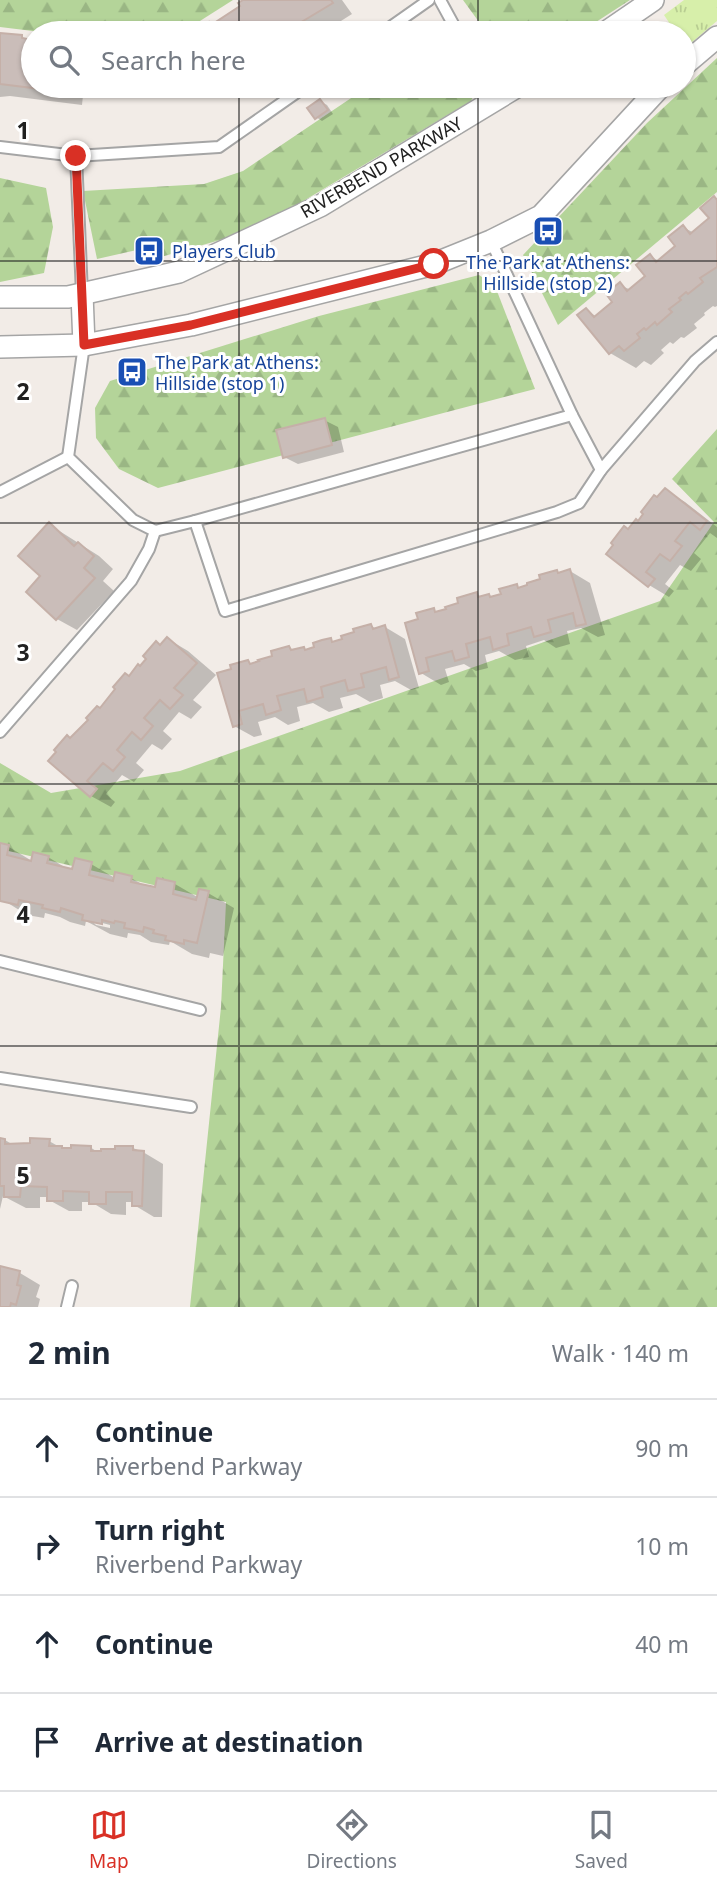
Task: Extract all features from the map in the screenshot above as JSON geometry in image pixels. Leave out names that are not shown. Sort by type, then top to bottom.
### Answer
[{"type":"street","points":[[622,21],[653,0]]},
{"type":"street","points":[[696,55],[717,37]]},
{"type":"street","name":"RIVERBEND PARKWAY","points":[[0,297],[68,297],[179,272],[320,206],[490,98]]},
{"type":"street","points":[[0,347],[84,345],[191,325],[434,264],[491,241],[541,216],[650,98]]},
{"type":"street","points":[[82,294],[84,345]]},
{"type":"lane","points":[[399,21],[429,0]]},
{"type":"lane","points":[[440,0],[451,21]]},
{"type":"lane","points":[[0,147],[76,156],[219,147],[289,98]]},
{"type":"lane","points":[[76,156],[82,294]]},
{"type":"lane","points":[[491,241],[600,470]]},
{"type":"lane","points":[[195,522],[225,611],[557,512],[579,503],[600,470],[695,361],[717,342]]},
{"type":"lane","points":[[68,457],[84,345]]},
{"type":"lane","points":[[68,457],[133,520],[155,531],[572,415]]},
{"type":"lane","points":[[0,492],[68,457]]},
{"type":"lane","points":[[0,732],[131,581],[149,549],[155,531]]},
{"type":"lane","points":[[0,961],[200,1010]]},
{"type":"lane","points":[[0,1078],[191,1107]]},
{"type":"lane","points":[[67,1307],[72,1286]]},
{"type":"green space","points":[[0,0],[233,0],[200,21],[21,21],[21,30],[0,27]]},
{"type":"green space","points":[[463,0],[630,0],[598,21],[478,21]]},
{"type":"green space","points":[[684,0],[717,0],[717,21],[696,39],[696,21],[668,21],[664,15]]},
{"type":"green space","points":[[717,58],[717,192],[558,325],[523,255],[674,98],[696,98],[696,78]]},
{"type":"green space","points":[[351,98],[472,98],[295,206],[227,238],[161,257],[150,247],[97,259],[83,191],[204,184],[243,171]]},
{"type":"green space","points":[[0,178],[46,188],[53,227],[44,273],[0,282]]},
{"type":"green space","points":[[479,275],[495,286],[535,389],[158,488],[119,469],[96,438],[95,408],[110,381],[319,316]]},
{"type":"green space","points":[[717,429],[717,1307],[190,1307],[221,1007],[226,902],[0,849],[0,763],[51,793],[180,771],[660,601],[714,522],[672,479]]},
{"type":"building","points":[[243,0],[331,0],[333,3],[303,21],[217,21],[240,6],[238,3]]},
{"type":"building","points":[[0,33],[21,35],[21,87],[0,84]]},
{"type":"building","points":[[320,99],[328,110],[315,119],[307,108]]},
{"type":"building","points":[[714,196],[717,200],[717,267],[700,278],[703,282],[679,298],[681,300],[669,309],[672,312],[657,325],[655,322],[646,330],[644,328],[637,334],[640,338],[624,351],[619,346],[609,354],[577,315],[586,308],[594,317],[612,302],[606,294],[620,282],[627,291],[645,276],[636,265],[650,254],[656,262],[675,246],[668,237],[683,225],[690,234],[709,218],[700,208]]},
{"type":"building","points":[[325,418],[332,445],[283,458],[276,430]]},
{"type":"building","points":[[665,488],[707,521],[700,530],[690,522],[675,541],[682,546],[670,561],[660,554],[646,572],[655,579],[648,587],[606,554],[624,526],[628,529],[636,519],[638,521],[643,514],[641,512],[654,495],[657,497]]},
{"type":"building","points":[[49,522],[74,546],[78,542],[94,556],[84,568],[95,578],[56,620],[26,592],[40,576],[18,556]]},
{"type":"building","points":[[570,569],[586,624],[576,626],[573,613],[548,620],[551,632],[534,637],[531,627],[507,634],[509,645],[493,650],[490,637],[466,644],[469,657],[455,661],[452,651],[426,658],[429,671],[419,674],[405,623],[418,619],[416,613],[434,608],[435,612],[446,609],[445,607],[458,603],[457,598],[477,592],[478,597],[501,594],[499,589],[517,584],[518,588],[540,579],[539,575]]},
{"type":"building","points":[[371,624],[373,629],[385,625],[399,677],[389,680],[386,667],[361,674],[364,687],[348,691],[345,680],[321,687],[323,697],[307,702],[304,689],[277,696],[281,710],[266,715],[263,704],[239,711],[242,724],[233,727],[217,673],[231,669],[230,665],[248,660],[250,664],[259,661],[272,656],[271,651],[289,646],[291,650],[304,647],[305,650],[322,640],[331,638],[332,642],[342,639],[341,636],[354,632],[353,629]]},
{"type":"building","points":[[167,637],[197,663],[174,688],[183,695],[170,709],[160,700],[144,718],[153,726],[141,740],[132,732],[117,750],[125,757],[113,771],[103,763],[87,781],[97,789],[90,797],[48,761],[67,735],[70,738],[88,720],[86,718],[97,706],[100,708],[125,673],[129,676],[138,664],[140,666],[146,659],[143,656],[156,641],[160,645]]},
{"type":"building","points":[[0,843],[9,845],[7,855],[31,861],[33,852],[49,856],[47,863],[72,869],[75,858],[92,862],[89,875],[113,881],[115,872],[132,876],[131,882],[155,887],[157,878],[175,882],[173,894],[196,900],[199,889],[209,891],[197,943],[184,940],[184,944],[165,940],[166,936],[153,933],[154,930],[144,927],[143,932],[124,928],[125,923],[115,921],[102,920],[102,924],[82,920],[83,915],[61,908],[60,912],[19,900],[18,905],[0,901]]},
{"type":"building","points":[[0,1138],[5,1139],[5,1144],[30,1143],[30,1138],[50,1139],[49,1146],[62,1148],[71,1148],[71,1145],[91,1146],[91,1151],[101,1151],[115,1149],[115,1146],[133,1146],[133,1150],[144,1151],[142,1206],[132,1206],[132,1192],[106,1192],[106,1204],[89,1204],[89,1192],[63,1191],[63,1201],[47,1201],[47,1187],[21,1186],[20,1197],[4,1197],[4,1186],[0,1186]]},
{"type":"building","points":[[0,1266],[20,1271],[17,1285],[21,1286],[16,1305],[11,1303],[10,1307],[0,1307]]},
{"type":"place","name":"The Park at Athens: Hillside (stop 2)","points":[[548,231]]},
{"type":"place","name":"Players Club","points":[[149,251]]},
{"type":"place","name":"The Park at Athens: Hillside (stop 1)","points":[[132,372]]},
{"type":"route","points":[[76,156],[84,345],[191,325],[434,264]]}]
